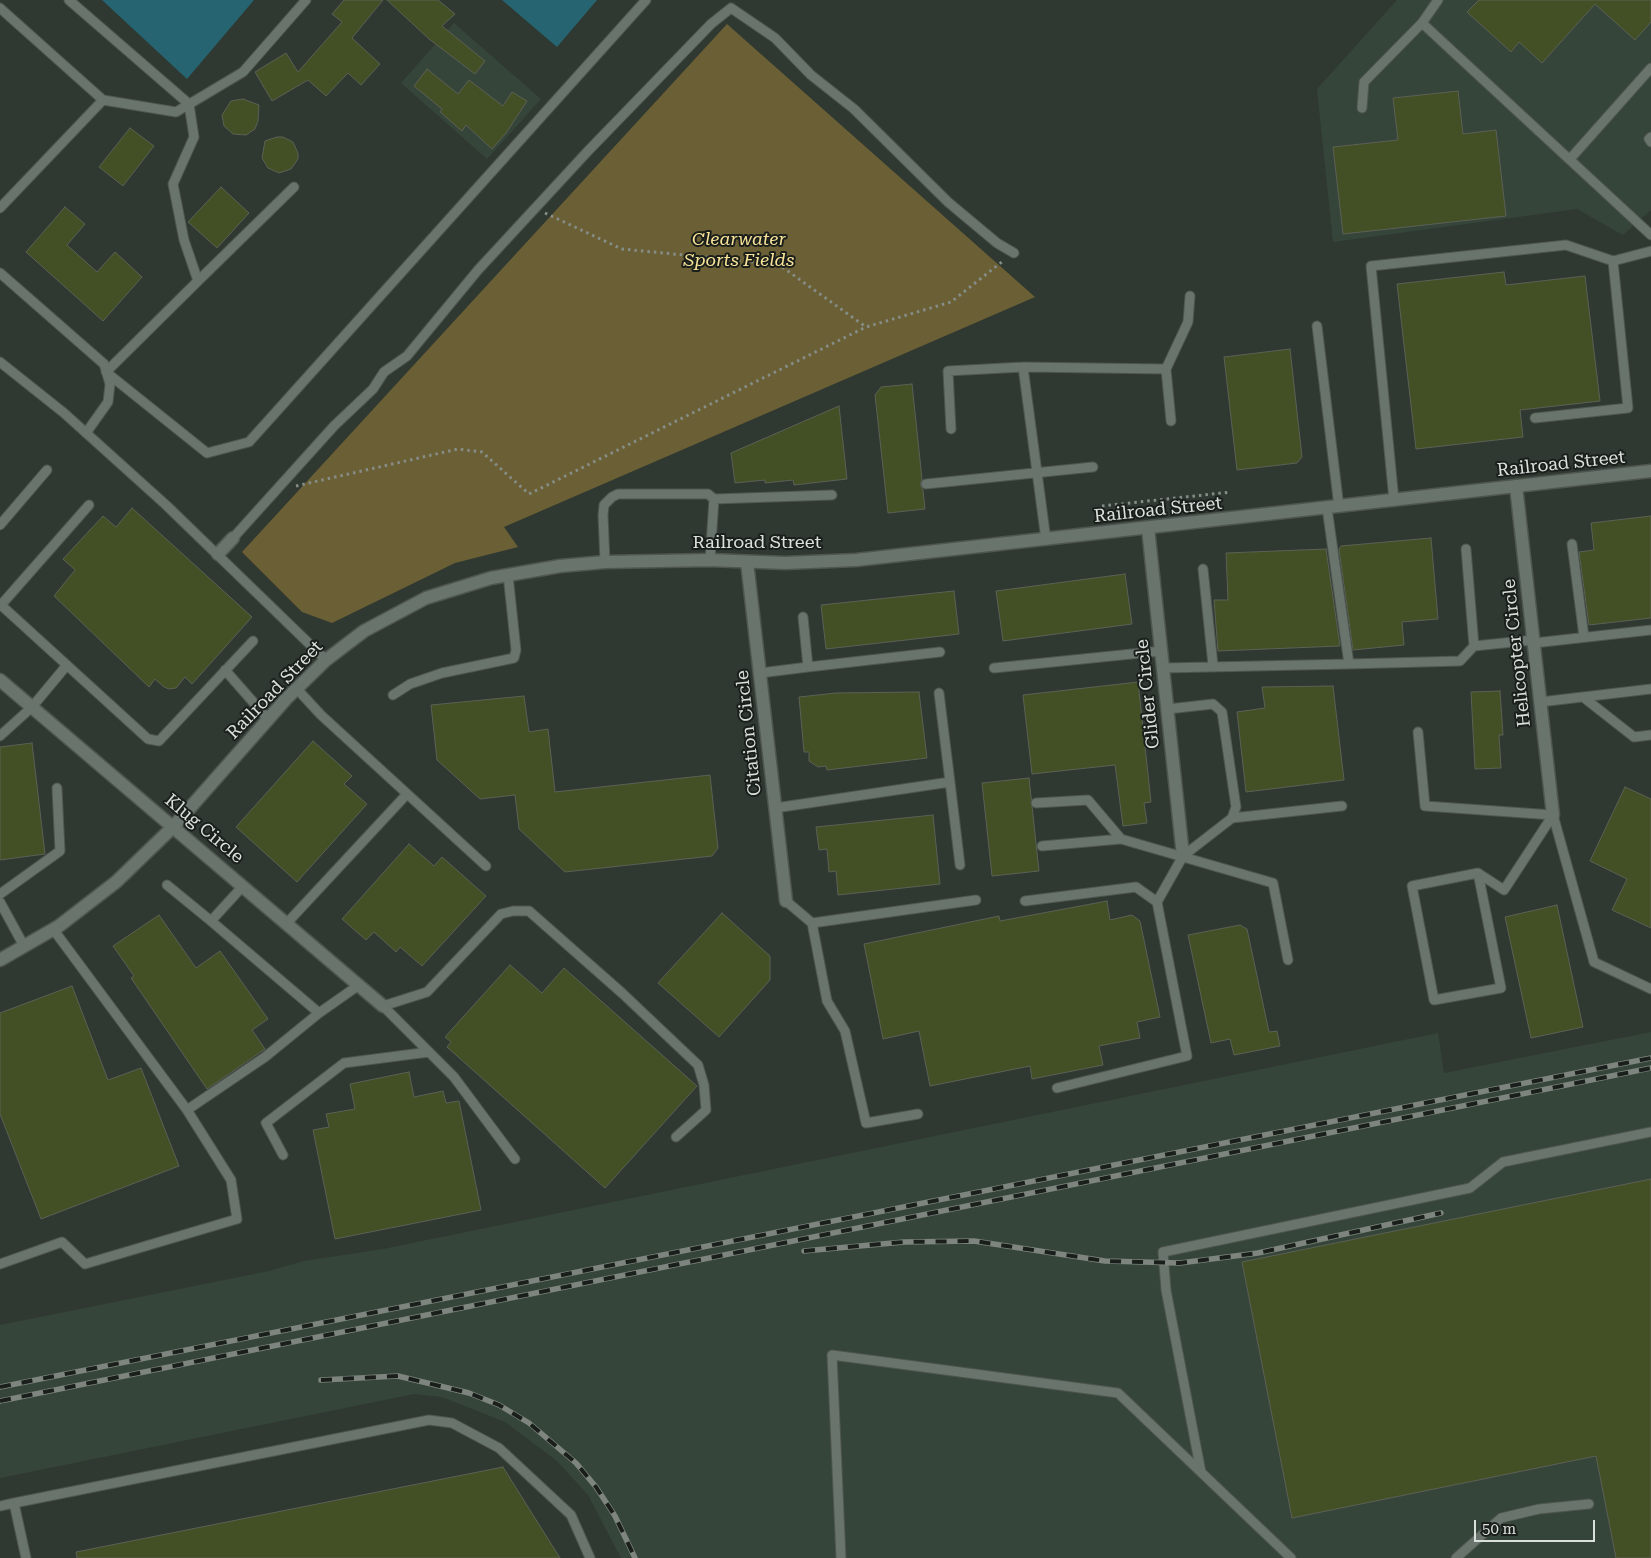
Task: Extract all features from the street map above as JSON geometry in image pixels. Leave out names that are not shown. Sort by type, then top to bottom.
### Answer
[{"type":"main road","name":"Railroad Street","points":[[0,960],[53,929],[116,882],[174,826],[268,720],[326,660],[364,631],[426,598],[508,576],[560,566],[605,562],[856,560],[1651,471]]},
{"type":"main road","name":"Helicopter Circle","points":[[1516,486],[1553,815]]},
{"type":"main road","name":"Glider Circle","points":[[1148,528],[1183,856]]},
{"type":"main road","points":[[218,554],[233,538]]},
{"type":"main road","name":"Citation Circle","points":[[747,562],[786,901]]},
{"type":"main road","name":"Klug Circle","points":[[0,680],[174,826],[383,1006]]},
{"type":"lane","points":[[69,0],[189,104],[194,138],[173,184],[184,240],[198,281]]},
{"type":"lane","points":[[0,8],[103,100],[176,112],[243,72],[306,0]]},
{"type":"lane","points":[[106,372],[207,452],[249,442],[646,0]]},
{"type":"lane","points":[[1362,108],[1364,82],[1422,23],[1438,0]]},
{"type":"lane","points":[[233,538],[334,426],[373,389],[384,372],[406,356],[478,270],[588,151],[711,24],[731,8],[775,38],[810,75],[854,109],[948,202],[997,243],[1014,253]]},
{"type":"lane","points":[[1422,23],[1651,235]]},
{"type":"lane","points":[[1570,159],[1651,68]]},
{"type":"lane","points":[[0,208],[103,100]]},
{"type":"lane","points":[[1651,137],[1648,139],[1651,142]]},
{"type":"lane","points":[[106,372],[294,187]]},
{"type":"lane","points":[[1394,500],[1371,266],[1566,245],[1613,261],[1651,251]]},
{"type":"lane","points":[[1535,418],[1628,408],[1613,261]]},
{"type":"lane","points":[[0,274],[104,364],[110,384],[108,402],[86,433]]},
{"type":"lane","points":[[1171,421],[1166,369],[1188,322],[1190,296]]},
{"type":"lane","points":[[1317,326],[1349,664]]},
{"type":"lane","points":[[0,362],[86,433],[218,554],[326,660]]},
{"type":"lane","points":[[951,429],[948,371],[1023,367],[1166,369]]},
{"type":"lane","points":[[1023,367],[1046,540]]},
{"type":"lane","points":[[926,484],[1093,467]]},
{"type":"lane","points":[[0,524],[47,470]]},
{"type":"lane","points":[[605,562],[603,515],[606,500],[618,494],[708,494],[714,499],[832,495]]},
{"type":"lane","points":[[710,560],[714,499]]},
{"type":"lane","points":[[89,505],[1,605],[148,739],[159,741],[253,641]]},
{"type":"lane","points":[[1572,544],[1584,637]]},
{"type":"lane","points":[[1466,549],[1474,646]]},
{"type":"lane","points":[[1203,569],[1213,665]]},
{"type":"lane","points":[[394,695],[410,684],[442,673],[514,658],[516,650],[508,576]]},
{"type":"lane","points":[[803,617],[808,667]]},
{"type":"lane","points":[[1163,668],[1213,665],[1460,661],[1474,646],[1651,630]]},
{"type":"lane","points":[[994,668],[1161,651]]},
{"type":"lane","points":[[760,673],[940,652]]},
{"type":"lane","points":[[0,736],[32,707],[67,665]]},
{"type":"lane","points":[[225,670],[268,720]]},
{"type":"lane","points":[[297,689],[321,715],[486,866]]},
{"type":"lane","points":[[1540,702],[1651,689]]},
{"type":"lane","points":[[940,693],[960,865]]},
{"type":"lane","points":[[1583,697],[1634,737],[1651,735]]},
{"type":"lane","points":[[1168,709],[1212,704],[1222,712],[1236,807],[1232,818]]},
{"type":"lane","points":[[1418,732],[1426,806],[1553,815]]},
{"type":"lane","points":[[775,808],[950,782]]},
{"type":"lane","points":[[0,894],[60,851],[57,788]]},
{"type":"lane","points":[[287,923],[407,794]]},
{"type":"lane","points":[[1036,803],[1088,800],[1121,839]]},
{"type":"lane","points":[[1057,1088],[1187,1056],[1157,902],[1183,856],[1232,818],[1342,806]]},
{"type":"lane","points":[[1478,873],[1500,988],[1434,1000],[1412,886],[1478,873],[1504,890],[1553,815]]},
{"type":"lane","points":[[1553,815],[1594,962],[1651,989]]},
{"type":"lane","points":[[1042,846],[1121,839],[1273,884],[1288,960]]},
{"type":"lane","points":[[167,885],[319,1013]]},
{"type":"lane","points":[[211,921],[243,886]]},
{"type":"lane","points":[[1025,900],[1136,887],[1157,902]]},
{"type":"lane","points":[[812,923],[976,900]]},
{"type":"lane","points":[[786,901],[812,923],[828,1001],[845,1031],[866,1123],[918,1114]]},
{"type":"lane","points":[[0,902],[24,946]]},
{"type":"lane","points":[[515,1159],[454,1077],[383,1006],[428,992],[501,914],[529,910],[622,993],[698,1065],[704,1085],[706,1110],[676,1138]]},
{"type":"lane","points":[[0,1264],[62,1242],[85,1264],[237,1218],[232,1180],[187,1110],[53,929]]},
{"type":"lane","points":[[187,1110],[265,1058],[319,1013],[359,985]]},
{"type":"lane","points":[[283,1155],[266,1123],[344,1063],[429,1052]]},
{"type":"lane","points":[[1201,1472],[1166,1290],[1163,1252],[1470,1188],[1502,1162],[1651,1132]]},
{"type":"lane","points":[[841,1558],[832,1355],[1118,1393],[1291,1558]]},
{"type":"lane","points":[[0,1506],[429,1420],[452,1423],[499,1448],[571,1515],[590,1558]]},
{"type":"lane","points":[[14,1503],[26,1558]]},
{"type":"lane","points":[[1456,1558],[1501,1518],[1539,1509],[1589,1504]]},
{"type":"path","points":[[536,209],[622,249],[778,264],[866,328]]},
{"type":"path","points":[[276,491],[458,449],[482,452],[529,494],[866,328],[951,302],[1014,253]]},
{"type":"path","points":[[1102,506],[1231,492]]},
{"type":"shaded area","points":[[1397,0],[1651,0],[1651,210],[1623,235],[1577,209],[1333,242],[1317,89]]},
{"type":"shaded area","points":[[454,23],[541,99],[487,159],[401,83]]},
{"type":"shaded area","points":[[1651,1032],[1651,1558],[621,1558],[588,1495],[557,1461],[505,1422],[442,1397],[414,1394],[0,1478],[0,1325],[269,1271],[304,1261],[383,1249],[1438,1033],[1444,1073]]},
{"type":"green space","name":"Clearwater Sports Fields","points":[[727,24],[1035,297],[504,527],[518,547],[455,563],[332,623],[302,612],[242,552]]},
{"type":"water","points":[[102,0],[254,0],[187,79]]},
{"type":"water","points":[[502,0],[597,0],[557,47]]},
{"type":"building","points":[[344,0],[383,0],[352,38],[380,64],[361,85],[348,73],[326,96],[308,80],[272,101],[255,72],[286,53],[298,72],[342,22],[332,14]]},
{"type":"building","points":[[387,0],[438,0],[455,14],[442,26],[485,61],[475,74],[429,39]]},
{"type":"building","points":[[1479,0],[1651,0],[1651,22],[1635,40],[1595,4],[1542,63],[1519,42],[1511,52],[1467,12]]},
{"type":"building","points":[[427,69],[458,94],[469,80],[503,106],[512,92],[527,101],[506,133],[492,149],[466,125],[462,131],[440,112],[442,109],[414,86]]},
{"type":"building","points":[[1458,91],[1463,134],[1496,130],[1506,216],[1343,234],[1333,147],[1398,140],[1393,98]]},
{"type":"building","points":[[243,99],[259,105],[258,121],[255,129],[246,135],[233,134],[224,126],[222,115],[231,101]]},
{"type":"building","points":[[130,128],[154,146],[123,186],[99,167]]},
{"type":"building","points":[[283,137],[293,142],[298,153],[298,159],[291,169],[279,173],[268,168],[262,158],[265,141]]},
{"type":"building","points":[[221,187],[249,213],[217,248],[188,222]]},
{"type":"building","points":[[65,207],[85,224],[67,245],[97,272],[115,252],[142,277],[103,321],[26,252]]},
{"type":"building","points":[[1504,272],[1506,285],[1585,276],[1600,401],[1520,410],[1523,437],[1416,449],[1397,284]]},
{"type":"building","points":[[1290,349],[1302,457],[1297,463],[1237,470],[1224,357]]},
{"type":"building","points":[[912,384],[922,479],[920,485],[923,490],[925,509],[888,513],[875,395],[881,387]]},
{"type":"building","points":[[839,406],[847,479],[794,485],[793,480],[765,483],[765,480],[735,483],[731,453]]},
{"type":"building","points":[[132,508],[252,617],[192,684],[185,677],[176,688],[169,689],[155,679],[149,687],[54,596],[75,570],[63,559],[103,516],[116,527]]},
{"type":"building","points":[[1651,516],[1651,618],[1589,625],[1579,552],[1594,550],[1591,523]]},
{"type":"building","points":[[1431,538],[1438,619],[1402,622],[1404,645],[1353,650],[1339,549],[1341,546]]},
{"type":"building","points":[[1326,549],[1340,646],[1218,651],[1214,600],[1228,600],[1226,553]]},
{"type":"building","points":[[1125,574],[1132,624],[1003,641],[996,591]]},
{"type":"building","points":[[954,591],[959,634],[826,649],[821,605]]},
{"type":"building","points":[[1138,682],[1151,802],[1144,803],[1147,823],[1123,826],[1115,765],[1032,774],[1023,695]]},
{"type":"building","points":[[1333,686],[1344,780],[1246,792],[1237,712],[1265,708],[1262,687]]},
{"type":"building","points":[[1500,691],[1503,735],[1499,735],[1501,768],[1475,769],[1471,692]]},
{"type":"building","points":[[919,692],[927,758],[827,770],[826,766],[818,767],[809,761],[809,752],[804,752],[799,697],[836,693]]},
{"type":"building","points":[[524,696],[529,732],[548,729],[555,792],[710,775],[718,848],[712,856],[565,872],[519,829],[515,795],[480,799],[437,760],[431,705]]},
{"type":"building","points":[[313,741],[352,776],[344,784],[367,804],[297,882],[236,827]]},
{"type":"building","points":[[32,743],[45,854],[0,860],[0,747]]},
{"type":"building","points":[[1029,778],[1039,871],[992,876],[982,783]]},
{"type":"building","points":[[1625,787],[1651,799],[1651,928],[1612,910],[1627,879],[1590,861]]},
{"type":"building","points":[[933,815],[940,884],[838,895],[836,871],[829,872],[827,849],[819,850],[816,827]]},
{"type":"building","points":[[409,844],[434,866],[442,857],[486,896],[422,966],[400,947],[396,952],[374,932],[366,940],[342,919]]},
{"type":"building","points":[[1107,901],[1110,920],[1132,915],[1140,921],[1160,1017],[1137,1022],[1140,1038],[1099,1046],[1103,1065],[1032,1079],[1030,1066],[930,1086],[919,1031],[883,1039],[864,944],[999,916],[1000,921]]},
{"type":"building","points":[[1557,905],[1583,1027],[1531,1038],[1505,917]]},
{"type":"building","points":[[722,913],[770,956],[770,980],[719,1037],[658,983]]},
{"type":"building","points":[[159,915],[196,968],[220,951],[268,1019],[252,1030],[265,1049],[207,1089],[131,978],[134,976],[113,946]]},
{"type":"building","points":[[1240,925],[1247,929],[1269,1032],[1277,1031],[1280,1046],[1234,1055],[1230,1039],[1211,1043],[1188,935]]},
{"type":"building","points":[[510,965],[542,993],[564,968],[697,1086],[605,1188],[447,1047],[451,1042],[445,1037]]},
{"type":"building","points":[[72,986],[108,1080],[141,1068],[179,1166],[41,1219],[0,1114],[0,1013]]},
{"type":"building","points":[[409,1072],[414,1097],[443,1091],[446,1103],[459,1101],[481,1210],[335,1239],[313,1130],[329,1127],[326,1114],[355,1109],[350,1084]]},
{"type":"building","points":[[1651,1179],[1651,1558],[1616,1558],[1596,1456],[1292,1518],[1242,1262]]},
{"type":"building","points":[[503,1467],[560,1558],[77,1558],[76,1552]]},
{"type":"railway","points":[[0,1387],[1651,1058]]},
{"type":"railway","points":[[0,1401],[1651,1068]]},
{"type":"railway","points":[[804,1251],[904,1242],[974,1241],[1105,1261],[1180,1263],[1258,1253],[1441,1213]]},
{"type":"railway","points":[[321,1380],[398,1376],[469,1393],[499,1405],[529,1423],[576,1463],[596,1487],[615,1516],[635,1558]]}]
